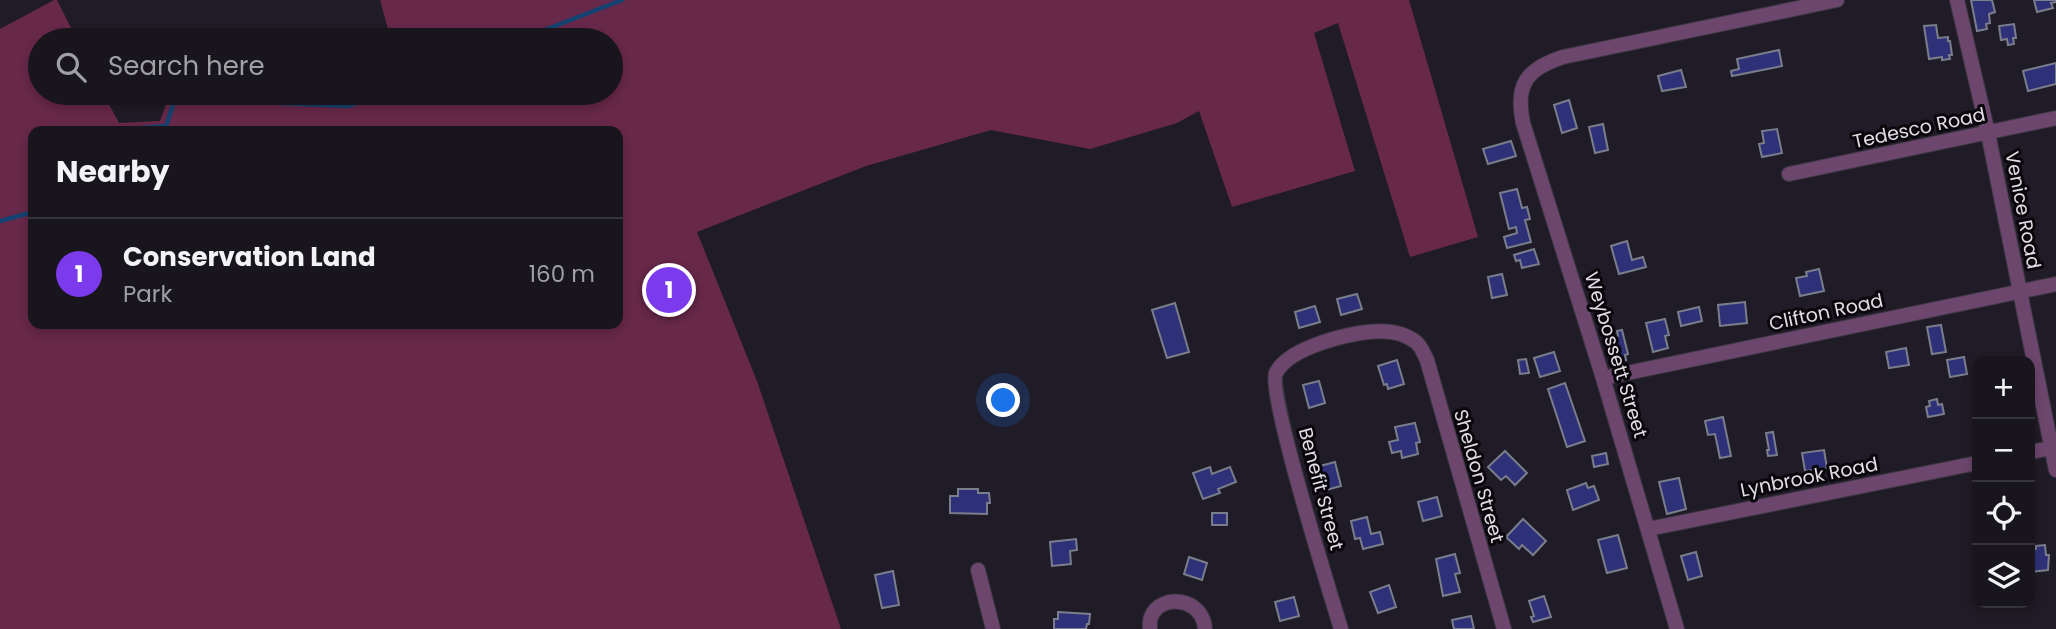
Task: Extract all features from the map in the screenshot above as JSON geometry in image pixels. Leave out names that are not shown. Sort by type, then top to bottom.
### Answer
[{"type":"street","name":"Weybossett Street","points":[[1677,629],[1603,378],[1523,123],[1520,102],[1523,83],[1538,67],[1563,57],[1837,0]]},
{"type":"street","name":"Venice Road","points":[[1958,0],[2054,447],[2056,470]]},
{"type":"street","name":"Tedesco Road","points":[[1789,174],[2056,118]]},
{"type":"street","name":"Clifton Road","points":[[1603,378],[2056,284]]},
{"type":"street","name":"Benefit Street","points":[[1340,629],[1275,390],[1275,376],[1284,361],[1293,354],[1362,332],[1388,331],[1410,339]]},
{"type":"street","name":"Sheldon Street","points":[[1410,339],[1418,344],[1427,360],[1504,629]]},
{"type":"street","points":[[2035,451],[2054,447]]},
{"type":"street","name":"Lynbrook Road","points":[[1648,529],[1972,464]]},
{"type":"street","points":[[978,570],[993,629]]},
{"type":"street","points":[[1150,629],[1151,617],[1159,607],[1171,602],[1193,606],[1201,613],[1205,629]]},
{"type":"shaded area","points":[[54,0],[57,0],[71,28],[28,28],[28,105],[109,105],[119,123],[160,121],[166,105],[623,105],[623,28],[388,28],[380,0],[1409,0],[1478,237],[1410,257],[1338,23],[1314,33],[1355,171],[1232,207],[1199,111],[1177,123],[1090,149],[991,130],[866,166],[697,232],[757,381],[841,629],[0,629],[0,29]]},
{"type":"building","points":[[1971,0],[1992,0],[1995,12],[1989,14],[1990,23],[1986,24],[1987,29],[1977,31]]},
{"type":"building","points":[[2034,0],[2056,2],[2051,3],[2053,8],[2037,12]]},
{"type":"building","points":[[2014,24],[2016,38],[2013,38],[2014,44],[2008,45],[2007,39],[2001,40],[1999,26]]},
{"type":"building","points":[[1936,25],[1938,38],[1948,37],[1950,41],[1950,59],[1929,59],[1924,26]]},
{"type":"building","points":[[1779,50],[1782,66],[1732,76],[1731,71],[1739,69],[1737,59]]},
{"type":"building","points":[[2056,63],[2056,84],[2028,91],[2023,71]]},
{"type":"building","points":[[1681,70],[1686,87],[1662,91],[1658,76]]},
{"type":"building","points":[[1569,100],[1577,128],[1562,133],[1554,105]]},
{"type":"building","points":[[1603,124],[1608,150],[1595,153],[1589,127]]},
{"type":"building","points":[[1777,129],[1782,153],[1762,157],[1759,144],[1764,143],[1762,131]]},
{"type":"building","points":[[1511,141],[1516,156],[1488,164],[1483,149]]},
{"type":"building","points":[[1517,189],[1522,208],[1527,207],[1530,219],[1525,220],[1531,242],[1507,248],[1504,237],[1517,233],[1516,227],[1509,229],[1500,193]]},
{"type":"building","points":[[1627,241],[1632,260],[1643,257],[1646,267],[1619,274],[1611,246]]},
{"type":"building","points":[[1534,249],[1539,264],[1522,268],[1520,260],[1516,261],[1514,255]]},
{"type":"building","points":[[1819,269],[1824,291],[1800,296],[1796,278],[1807,276],[1806,272]]},
{"type":"building","points":[[1502,274],[1507,295],[1492,298],[1488,277]]},
{"type":"building","points":[[1357,294],[1362,309],[1341,315],[1337,299]]},
{"type":"building","points":[[1745,302],[1747,323],[1720,326],[1718,305]]},
{"type":"building","points":[[1175,303],[1189,352],[1167,358],[1152,310]]},
{"type":"building","points":[[1315,306],[1320,322],[1299,328],[1295,312]]},
{"type":"building","points":[[1699,307],[1702,321],[1681,326],[1678,312]]},
{"type":"building","points":[[1665,319],[1669,335],[1665,336],[1668,348],[1653,352],[1646,323]]},
{"type":"building","points":[[1941,325],[1946,352],[1932,354],[1927,327]]},
{"type":"building","points":[[1622,330],[1628,354],[1625,355],[1626,360],[1612,364],[1606,339],[1618,336],[1617,331]]},
{"type":"building","points":[[1906,348],[1909,365],[1889,368],[1886,352]]},
{"type":"building","points":[[1554,352],[1560,371],[1540,377],[1534,358]]},
{"type":"building","points":[[1964,357],[1967,374],[1950,377],[1947,360]]},
{"type":"building","points":[[1526,359],[1529,373],[1520,374],[1518,360]]},
{"type":"building","points":[[1397,360],[1404,384],[1388,389],[1378,366]]},
{"type":"building","points":[[1319,381],[1325,403],[1309,408],[1303,385]]},
{"type":"building","points":[[1565,383],[1585,441],[1567,447],[1548,389]]},
{"type":"building","points":[[1937,399],[1938,405],[1942,404],[1944,414],[1928,417],[1926,407],[1930,406],[1929,401]]},
{"type":"building","points":[[1723,417],[1731,456],[1720,458],[1715,434],[1708,435],[1705,421]]},
{"type":"building","points":[[1415,423],[1420,442],[1416,443],[1418,454],[1402,458],[1401,451],[1392,453],[1389,442],[1398,440],[1395,427]]},
{"type":"building","points":[[1773,432],[1777,455],[1768,456],[1766,433]]},
{"type":"building","points":[[1824,450],[1827,468],[1805,471],[1802,453]]},
{"type":"building","points":[[1505,451],[1527,473],[1515,485],[1506,476],[1501,480],[1488,467]]},
{"type":"building","points":[[1606,453],[1608,464],[1594,467],[1592,456]]},
{"type":"building","points":[[1335,462],[1341,486],[1326,490],[1320,466]]},
{"type":"building","points":[[1210,467],[1212,474],[1230,467],[1236,482],[1218,489],[1220,493],[1203,499],[1193,473]]},
{"type":"building","points":[[1679,478],[1686,509],[1667,514],[1659,482]]},
{"type":"building","points":[[1586,483],[1588,488],[1594,486],[1599,500],[1573,510],[1567,490]]},
{"type":"building","points":[[958,489],[978,489],[978,493],[989,493],[987,514],[950,513],[950,496],[958,496]]},
{"type":"building","points":[[1437,497],[1442,516],[1423,521],[1418,502]]},
{"type":"building","points":[[1212,513],[1227,513],[1227,525],[1212,525]]},
{"type":"building","points":[[1367,517],[1371,534],[1380,532],[1383,544],[1363,549],[1360,538],[1355,539],[1351,521]]},
{"type":"building","points":[[1523,519],[1546,541],[1533,555],[1522,545],[1519,549],[1506,537]]},
{"type":"building","points":[[1618,535],[1627,568],[1607,573],[1598,540]]},
{"type":"building","points":[[1076,539],[1077,550],[1070,551],[1071,564],[1052,566],[1050,542]]},
{"type":"building","points":[[2045,545],[2046,555],[2049,555],[2048,570],[2035,571],[2036,546]]},
{"type":"building","points":[[1696,552],[1702,576],[1688,580],[1681,556]]},
{"type":"building","points":[[1455,554],[1460,573],[1455,574],[1460,592],[1443,596],[1436,559]]},
{"type":"building","points":[[1189,557],[1207,563],[1202,580],[1184,574]]},
{"type":"building","points":[[893,571],[899,605],[882,608],[875,575]]},
{"type":"building","points":[[1389,585],[1396,607],[1378,613],[1370,592]]},
{"type":"building","points":[[1544,596],[1551,617],[1533,622],[1531,617],[1534,616],[1529,601]]},
{"type":"building","points":[[1294,597],[1299,616],[1280,621],[1275,602]]},
{"type":"building","points":[[1058,612],[1090,614],[1089,624],[1086,629],[1054,629],[1054,619],[1058,619]]},
{"type":"building","points":[[1471,616],[1474,629],[1454,629],[1452,620]]},
{"type":"waterway","points":[[550,28],[622,0]]},
{"type":"waterway","points":[[166,126],[173,105]]},
{"type":"waterway","points":[[325,105],[352,105]]},
{"type":"waterway","points":[[0,221],[28,213]]},
{"type":"place","name":"Conservation Land","points":[[669,290]]}]
